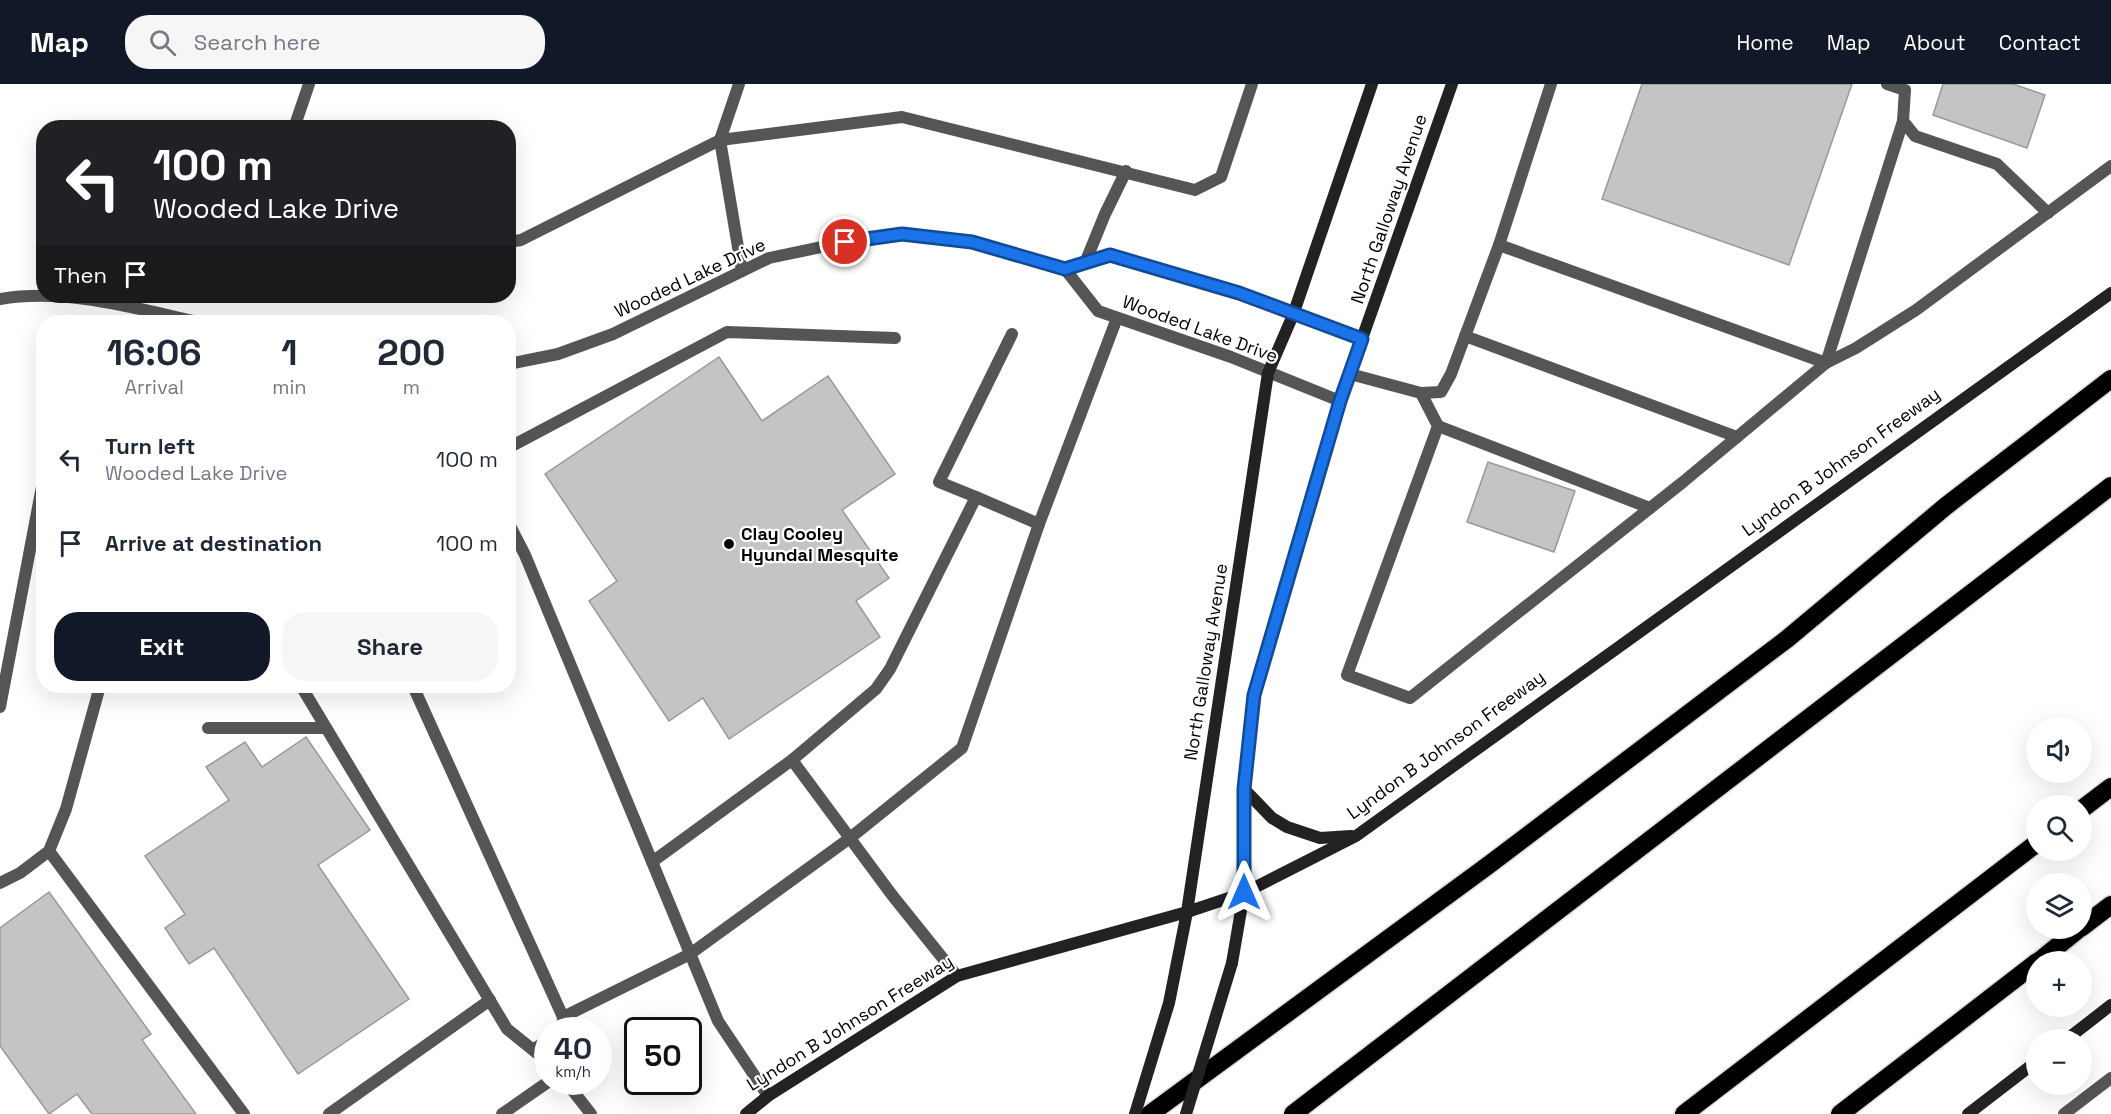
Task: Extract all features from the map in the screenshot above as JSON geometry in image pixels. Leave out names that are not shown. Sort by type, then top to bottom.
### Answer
[{"type":"highway","points":[[1150,1114],[1490,864],[1787,639],[1947,506],[2111,379]]},
{"type":"highway","points":[[1293,1114],[2111,486]]},
{"type":"highway","points":[[2092,801],[2111,787]]},
{"type":"highway","points":[[1684,1114],[2026,851]]},
{"type":"highway","points":[[2092,920],[2111,905]]},
{"type":"highway","points":[[2051,951],[2067,939]]},
{"type":"highway","points":[[1840,1114],[2026,970]]},
{"type":"main road","name":"North Galloway Avenue","points":[[1135,1114],[1169,1003],[1187,912],[1268,373],[1293,315],[1371,84]]},
{"type":"main road","name":"North Galloway Avenue","points":[[1186,1114],[1232,963],[1244,892],[1244,789],[1254,695],[1340,401],[1452,84]]},
{"type":"main road","name":"Lyndon B Johnson Freeway","points":[[746,1114],[768,1096],[957,976],[1187,912],[1244,892],[1356,836],[2111,293]]},
{"type":"main road","points":[[1244,789],[1272,818],[1287,827],[1320,838],[1356,836]]},
{"type":"main road","points":[[2080,1029],[2111,1005]]},
{"type":"main road","points":[[1968,1114],[2026,1070]]},
{"type":"street","points":[[297,120],[309,84]]},
{"type":"street","points":[[739,84],[720,140],[742,271]]},
{"type":"street","points":[[516,241],[720,140],[902,117],[1195,190],[1221,177],[1252,84]]},
{"type":"street","points":[[1350,374],[1421,393],[1441,392],[1451,374],[1499,245],[1551,84]]},
{"type":"street","points":[[1826,363],[1903,121],[1905,90],[1887,84]]},
{"type":"street","points":[[1903,121],[1915,136],[1997,165],[2048,213]]},
{"type":"street","points":[[1438,426],[1347,675],[1410,698],[1650,508],[1826,363],[1856,348],[1916,310],[2111,166]]},
{"type":"street","points":[[1085,263],[1126,171]]},
{"type":"street","name":"Wooded Lake Drive","points":[[516,362],[558,354],[614,334],[769,258],[845,242],[902,234],[972,242],[1065,269],[1098,311],[1231,357],[1340,401]]},
{"type":"street","points":[[1499,245],[1826,363]]},
{"type":"street","points":[[1065,269],[1110,255],[1239,293],[1362,339]]},
{"type":"street","points":[[0,299],[36,296]]},
{"type":"street","points":[[114,303],[167,315]]},
{"type":"street","points":[[416,693],[563,1017],[690,954],[849,838],[962,748],[1039,524],[1117,318]]},
{"type":"street","points":[[516,444],[727,332],[895,338]]},
{"type":"street","points":[[1012,334],[939,482],[1039,524]]},
{"type":"street","points":[[1465,336],[1737,437]]},
{"type":"street","points":[[1421,393],[1438,426],[1650,508]]},
{"type":"street","points":[[652,862],[792,760],[876,689],[890,669],[976,497]]},
{"type":"street","points":[[0,707],[36,518]]},
{"type":"street","points":[[516,538],[718,1021],[768,1096]]},
{"type":"street","points":[[0,883],[20,873],[49,851],[66,810],[98,693]]},
{"type":"street","points":[[305,693],[507,1029],[534,1049]]},
{"type":"street","points":[[208,728],[326,728]]},
{"type":"street","points":[[792,760],[849,838],[957,976]]},
{"type":"street","points":[[49,851],[244,1114]]},
{"type":"street","points":[[329,1114],[490,1000]]},
{"type":"street","points":[[2064,1114],[2111,1078]]},
{"type":"street","points":[[502,1114],[534,1092]]},
{"type":"street","points":[[576,1095],[591,1114]]},
{"type":"building","points":[[1642,84],[1852,84],[1789,265],[1602,199]]},
{"type":"building","points":[[1943,84],[2013,84],[2045,95],[2027,148],[1933,115]]},
{"type":"building","name":"Clay Cooley Hyundai Mesquite","points":[[719,357],[762,421],[828,376],[895,474],[842,510],[889,578],[856,601],[880,637],[729,739],[703,698],[669,721],[589,601],[617,581],[545,474]]},
{"type":"building","points":[[1488,462],[1575,491],[1554,552],[1467,522]]},
{"type":"building","points":[[306,737],[370,830],[318,865],[409,999],[298,1074],[214,948],[189,964],[165,928],[185,914],[145,856],[229,800],[206,767],[245,742],[262,767]]},
{"type":"building","points":[[49,892],[151,1034],[142,1040],[196,1114],[92,1114],[77,1094],[49,1114],[0,1046],[0,928]]},
{"type":"place","name":"Clay Cooley Hyundai Mesquite","points":[[729,544]]},
{"type":"route","points":[[845,242],[902,234],[972,242],[1065,269],[1110,255],[1239,293],[1362,339],[1340,401],[1254,695],[1244,789],[1244,892]]}]
